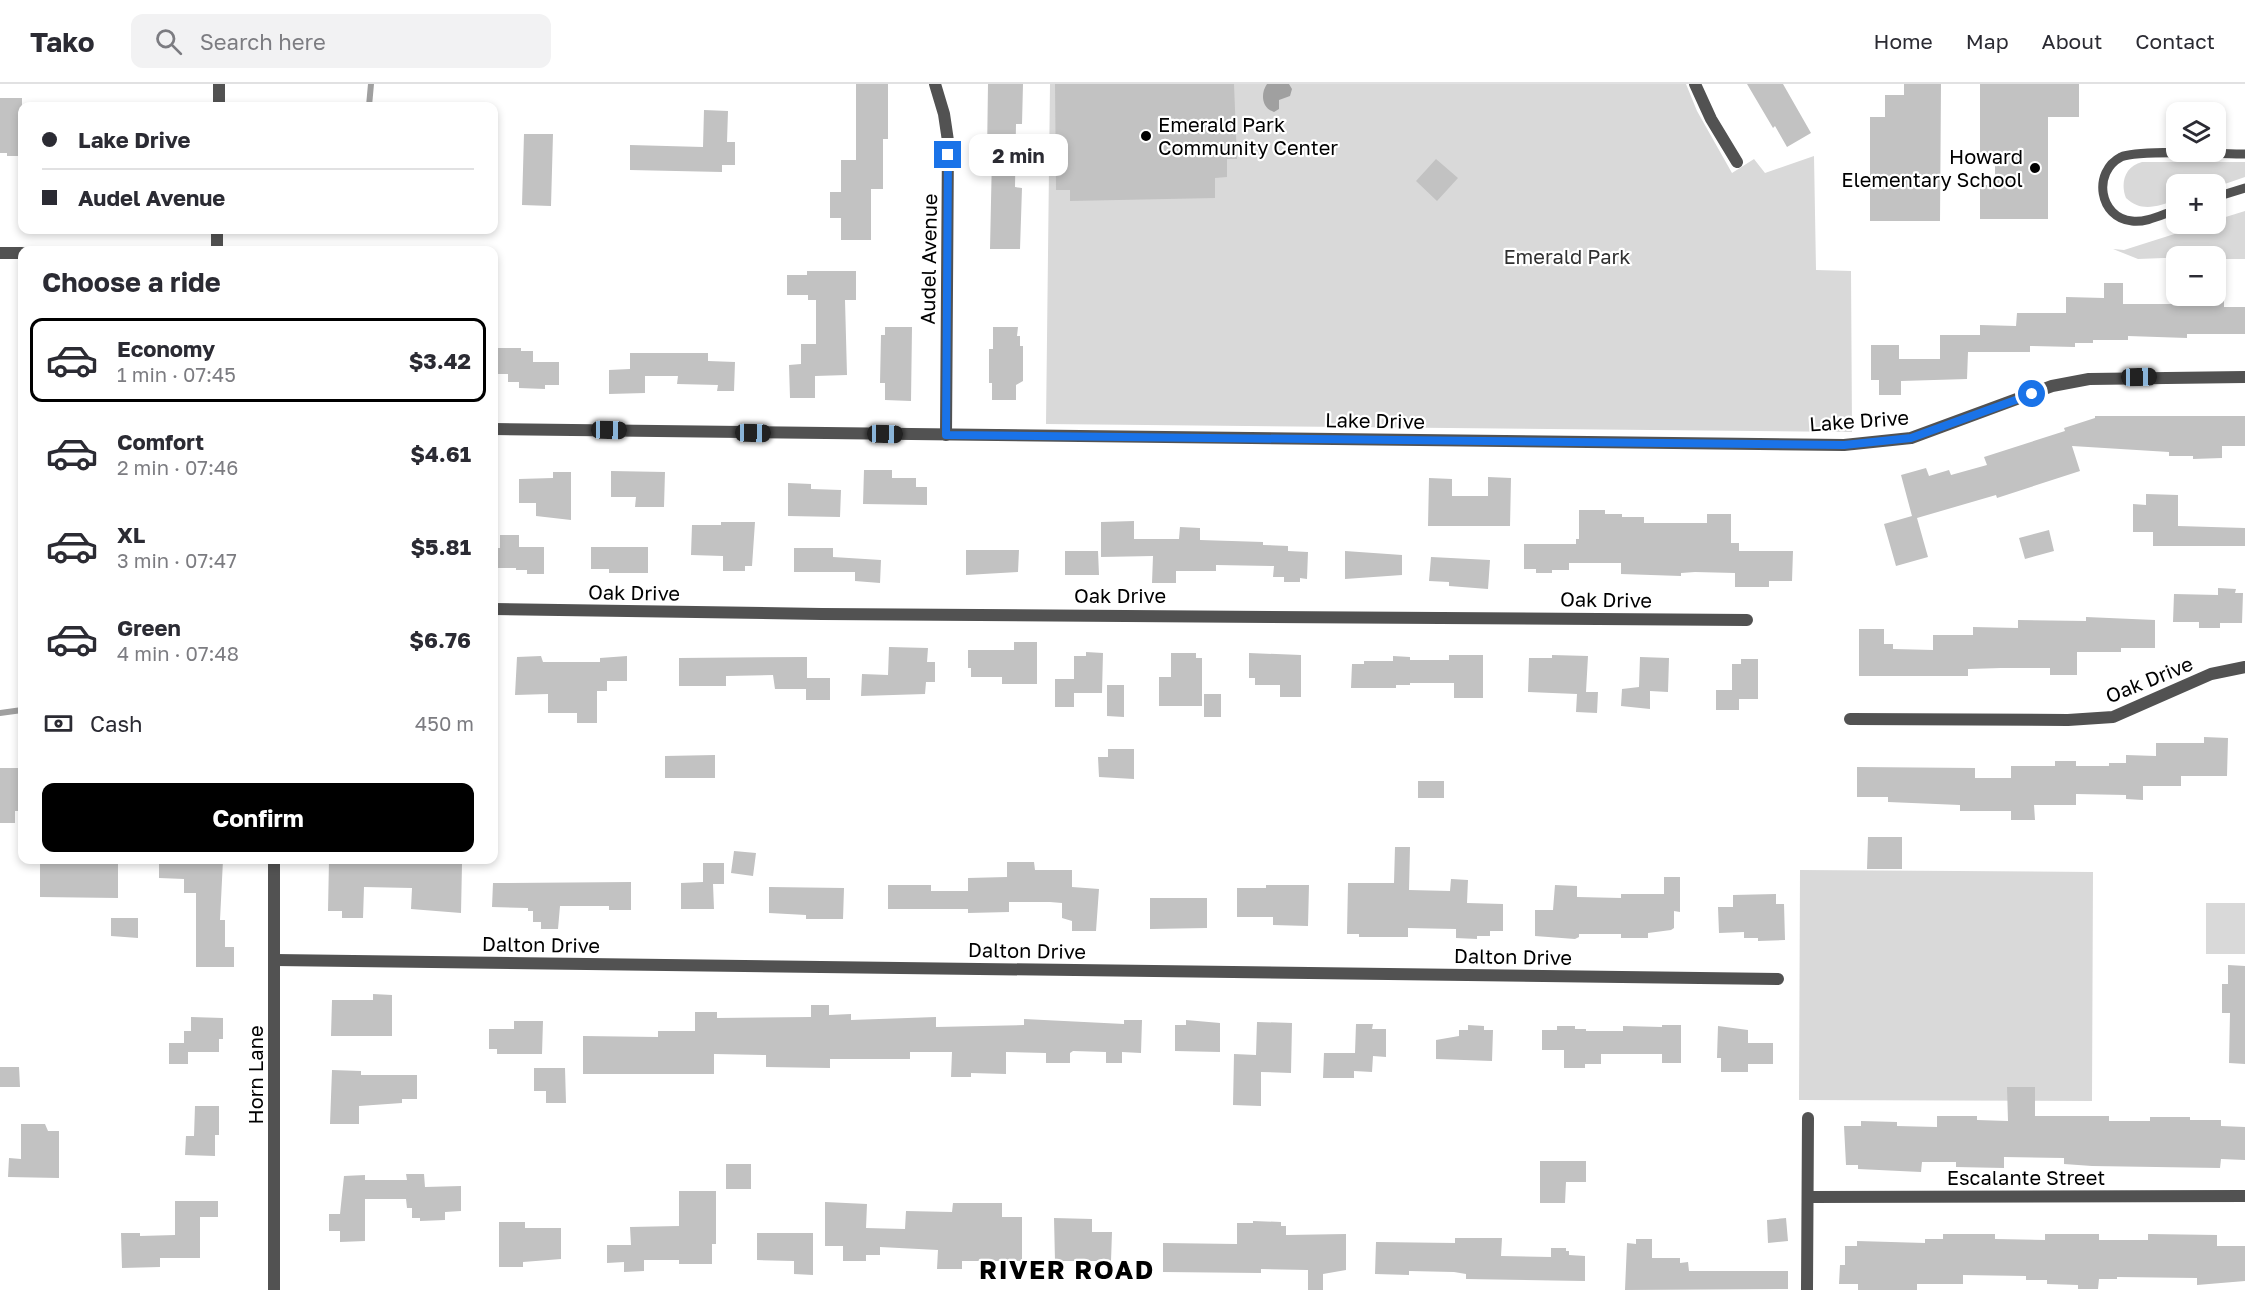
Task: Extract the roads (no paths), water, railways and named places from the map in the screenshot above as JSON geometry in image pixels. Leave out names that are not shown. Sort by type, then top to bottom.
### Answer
[{"type":"street","points":[[219,84],[219,102]]},
{"type":"street","name":"Audel Avenue","points":[[935,84],[944,114],[948,141],[946,435]]},
{"type":"street","points":[[1695,84],[1710,119],[1737,162]]},
{"type":"street","points":[[0,253],[18,253]]},
{"type":"street","name":"Lake Drive","points":[[498,429],[1844,445],[1911,438],[2052,386],[2089,379],[2245,377]]},
{"type":"street","name":"Oak Drive","points":[[498,609],[1747,620]]},
{"type":"street","name":"Oak Drive","points":[[1850,719],[2098,719],[2130,712],[2211,674],[2245,668]]},
{"type":"street","name":"Horn Lane","points":[[274,864],[274,1290]]},
{"type":"street","name":"Dalton Drive","points":[[275,960],[1778,979]]},
{"type":"street","points":[[1807,1290],[1808,1118]]},
{"type":"street","name":"Escalante Street","points":[[1808,1197],[2245,1196]]},
{"type":"lane","points":[[2166,213],[2144,221],[2122,219],[2106,204],[2102,181],[2113,162],[2133,153],[2245,154]]},
{"type":"lane","points":[[2226,194],[2245,188]]},
{"type":"waterway","points":[[369,102],[371,84]]},
{"type":"waterway","points":[[0,713],[18,711]]},
{"type":"place","name":"Emerald Park Community Center","points":[[1146,136]]},
{"type":"place","name":"Howard Elementary School","points":[[2035,168]]},
{"type":"district","name":"RIVER ROAD","points":[[1067,1269]]},
{"type":"park label","name":"Emerald Park","points":[[1567,256]]}]
